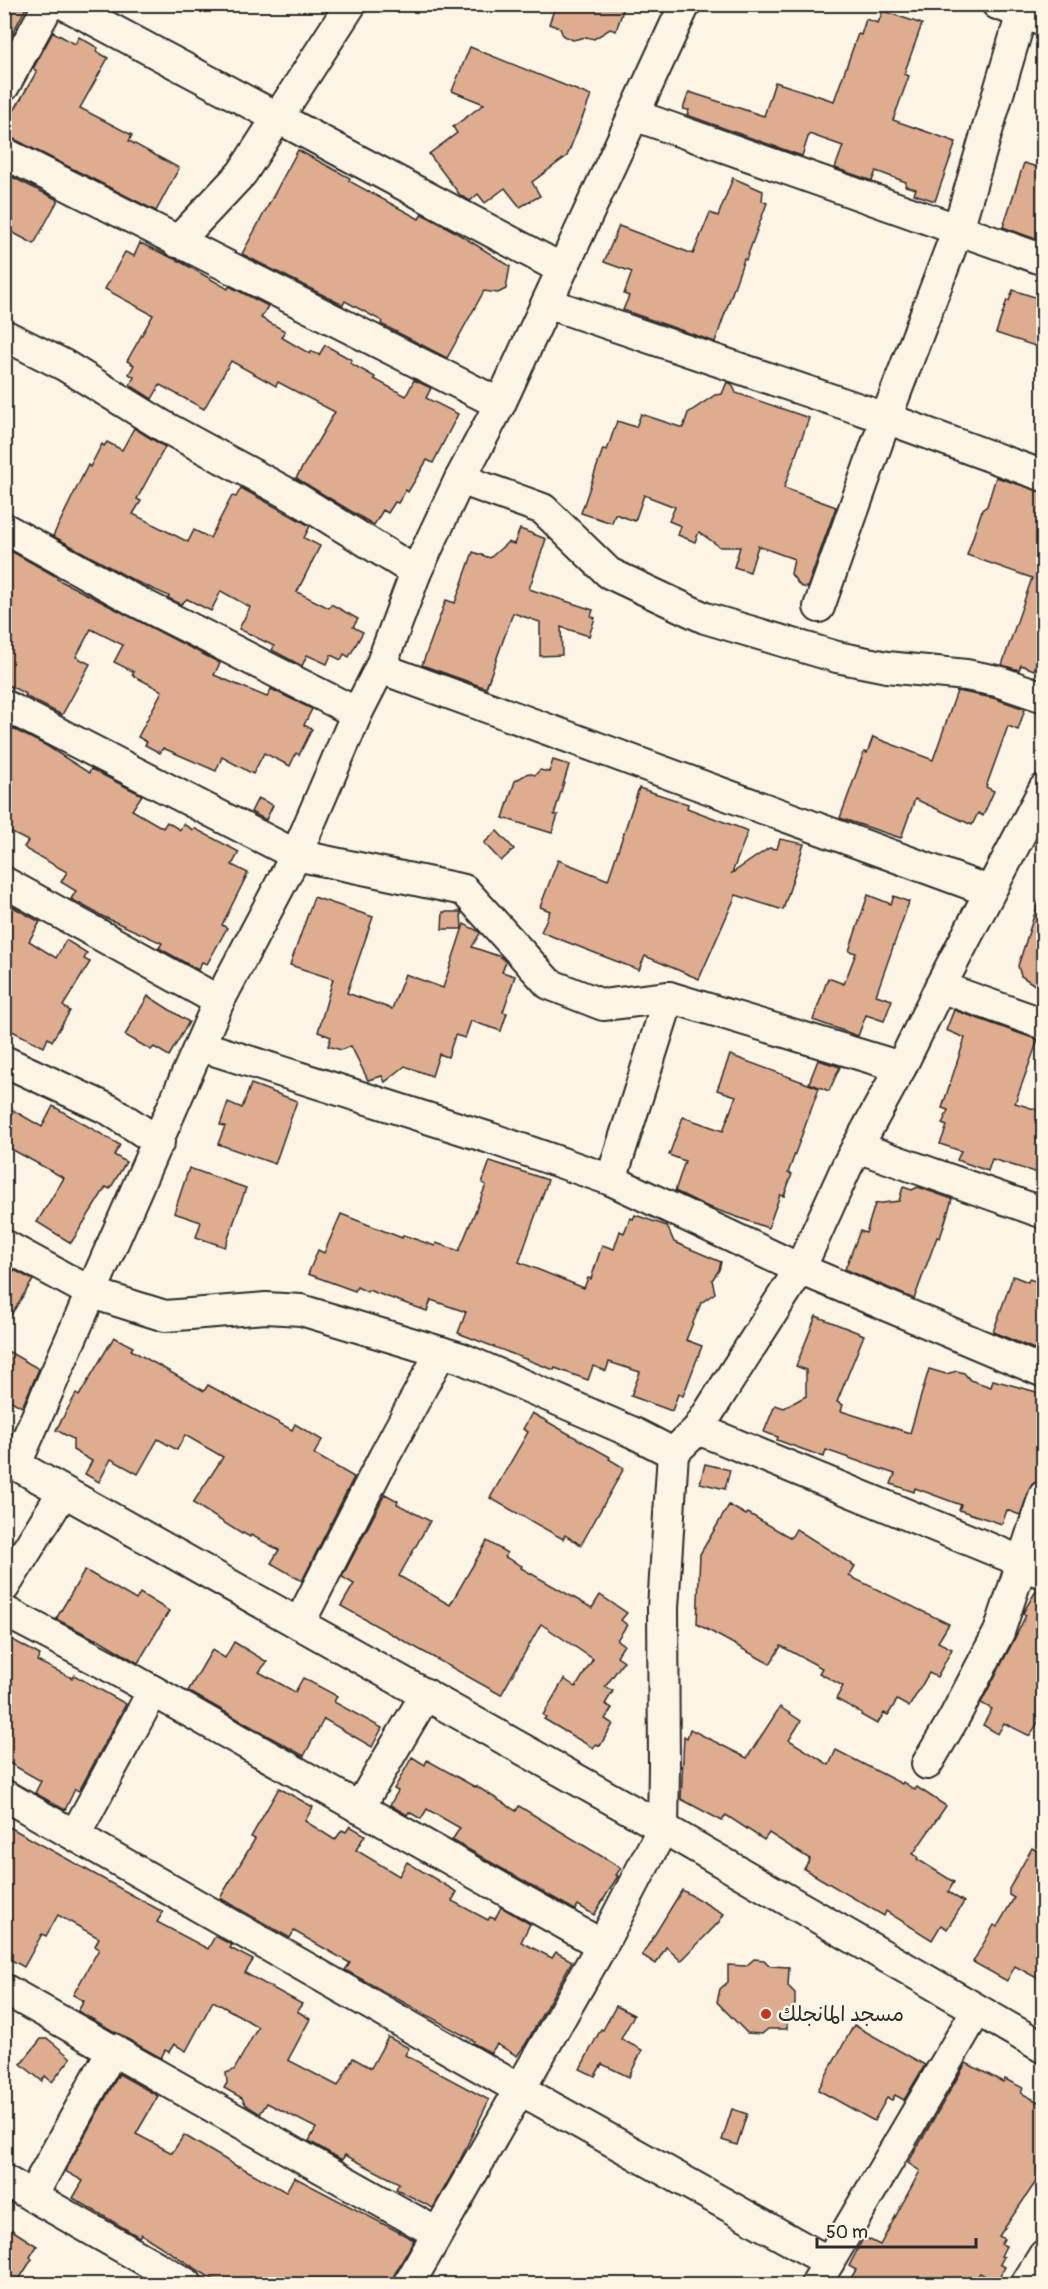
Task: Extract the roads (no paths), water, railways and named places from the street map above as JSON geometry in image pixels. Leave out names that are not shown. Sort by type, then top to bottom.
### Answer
[{"type":"street","points":[[4,86],[49,4]]},
{"type":"street","points":[[64,4],[562,269]]},
{"type":"street","points":[[177,242],[242,173],[351,4]]},
{"type":"street","points":[[685,4],[500,404],[460,479],[416,572],[380,668],[357,713],[296,855],[219,1001],[93,1293],[10,1461],[663,1828],[1044,2048]]},
{"type":"street","points":[[819,607],[886,418],[958,229],[1021,13]]},
{"type":"street","points":[[634,114],[1044,260]]},
{"type":"street","points":[[4,153],[500,404]]},
{"type":"street","points":[[546,303],[886,418],[1044,476]]},
{"type":"street","points":[[4,335],[64,365],[163,426],[298,500],[416,572]]},
{"type":"street","points":[[460,479],[543,509],[609,573],[705,618],[837,657],[887,667],[966,675],[997,681],[1044,697]]},
{"type":"street","points":[[4,528],[132,599],[357,713]]},
{"type":"street","points":[[380,668],[989,891]]},
{"type":"street","points":[[4,705],[296,855],[464,890],[549,984],[603,1005],[669,997],[901,1067]]},
{"type":"street","points":[[409,2284],[602,1946],[663,1828],[663,1608],[673,1453],[698,1429],[800,1269],[857,1147],[901,1067],[989,891],[1041,799]]},
{"type":"street","points":[[4,882],[219,1001]]},
{"type":"street","points":[[940,987],[1044,1024]]},
{"type":"street","points":[[610,1180],[669,997]]},
{"type":"street","points":[[201,1046],[490,1138],[610,1180],[800,1269],[1044,1372]]},
{"type":"street","points":[[4,1061],[110,1110],[159,1142]]},
{"type":"street","points":[[857,1147],[1044,1212]]},
{"type":"street","points":[[4,1245],[93,1293],[165,1316],[266,1308],[300,1310],[461,1358],[634,1433],[673,1453]]},
{"type":"street","points":[[300,1624],[384,1457],[441,1352]]},
{"type":"street","points":[[698,1429],[1013,1558],[1033,1569]]},
{"type":"street","points":[[4,1587],[63,1492]]},
{"type":"street","points":[[927,1764],[1033,1569],[1044,1496]]},
{"type":"street","points":[[4,1611],[153,1691],[602,1946]]},
{"type":"street","points":[[75,1835],[153,1691]]},
{"type":"street","points":[[359,1808],[426,1694]]},
{"type":"street","points":[[4,1795],[519,2089],[823,2273],[977,2010]]},
{"type":"street","points":[[4,1989],[437,2233]]},
{"type":"street","points":[[32,2196],[113,2049]]},
{"type":"street","points":[[4,2180],[187,2284]]},
{"type":"street","points":[[1026,2284],[1044,2255]]},
{"type":"place","name":"مسجد المانجلك","points":[[766,2014]]}]
